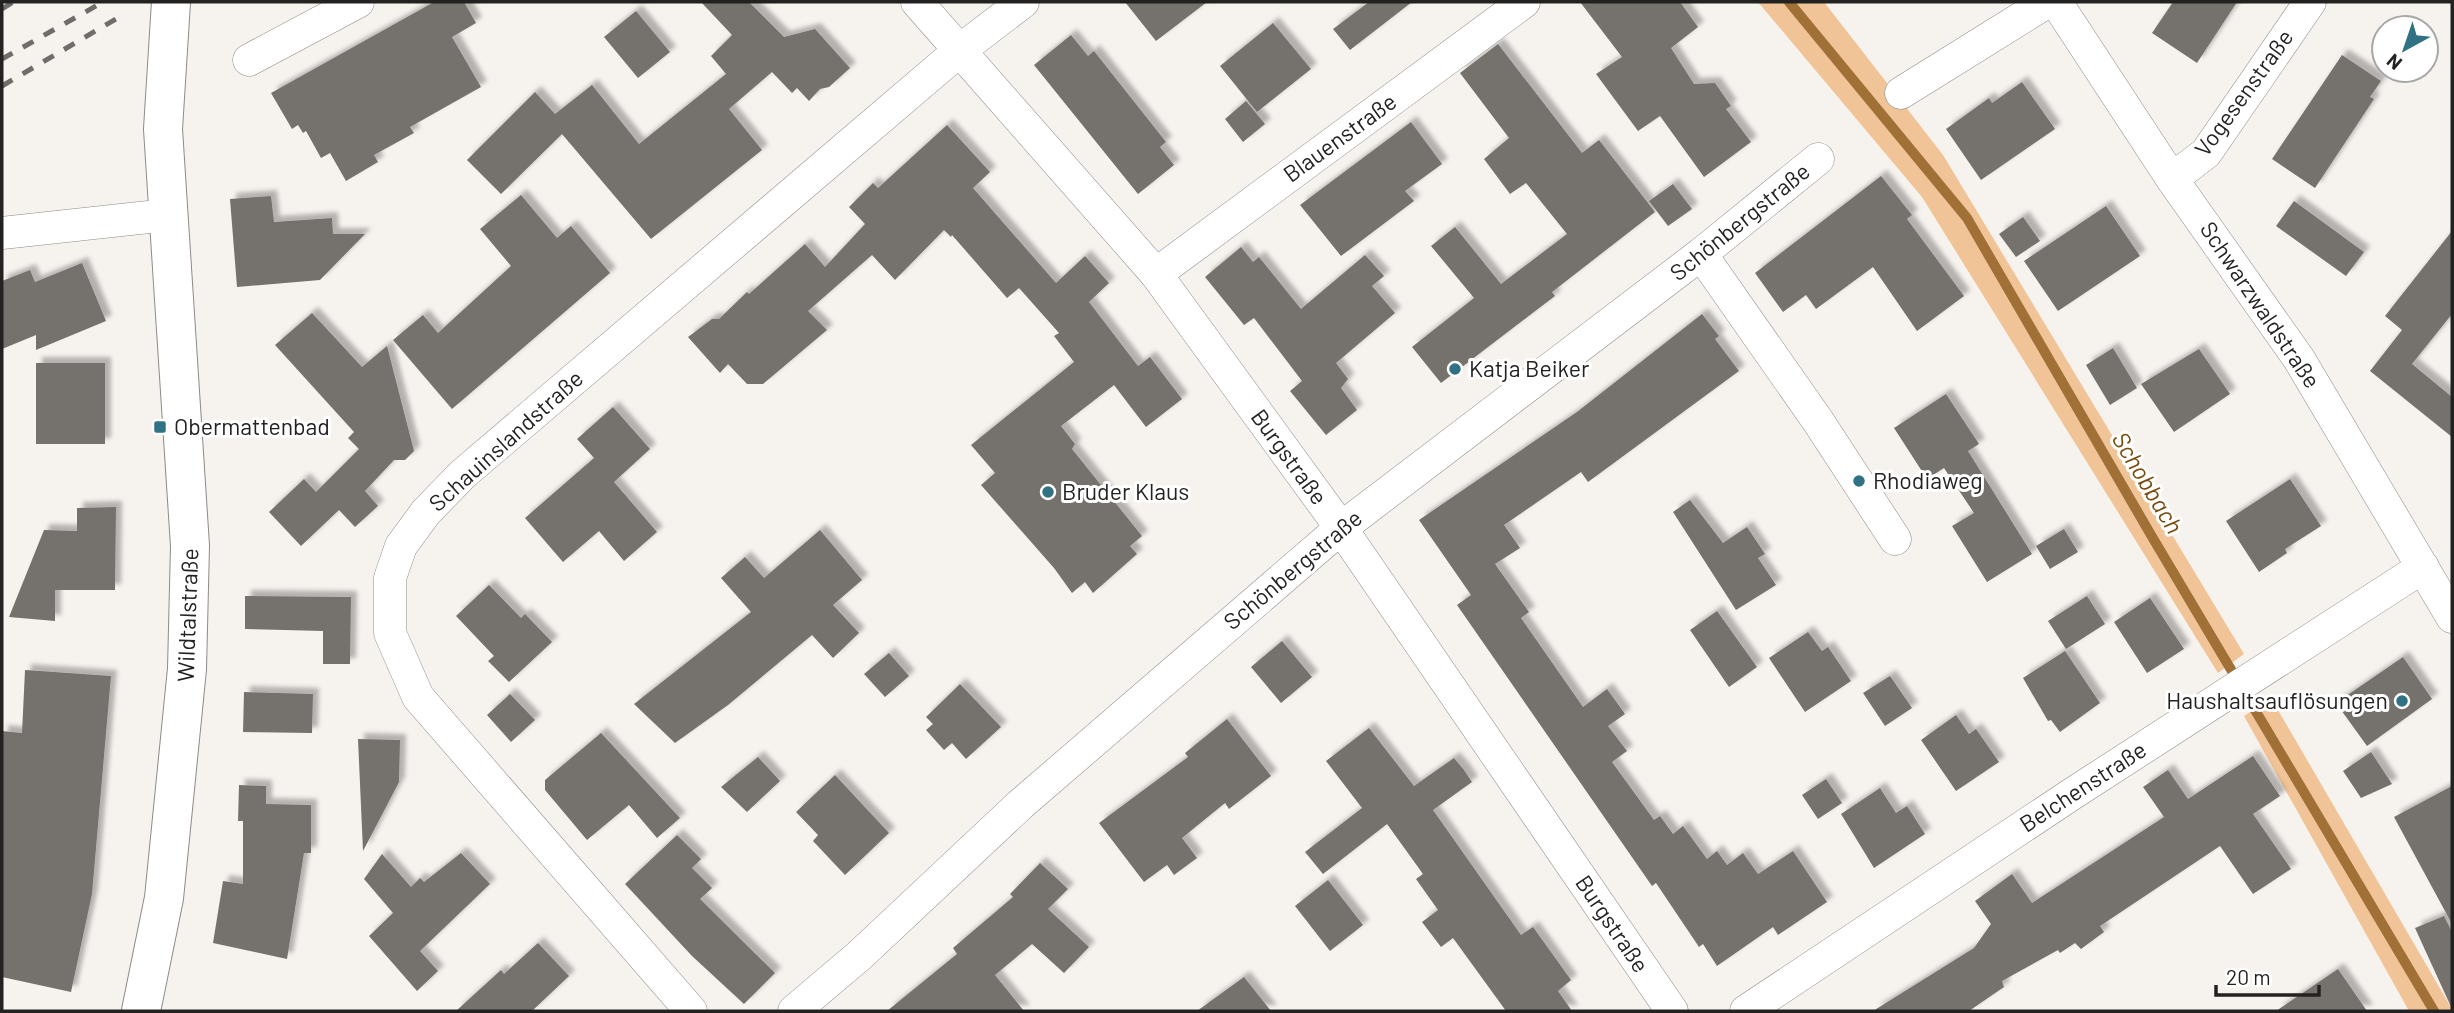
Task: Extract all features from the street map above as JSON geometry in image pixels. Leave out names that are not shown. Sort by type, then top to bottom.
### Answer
[{"type":"street","name":"Wildtalstraße","points":[[141,1011],[164,898],[187,669],[190,546],[163,130],[171,2]]},
{"type":"street","points":[[250,60],[358,2]]},
{"type":"street","name":"Burgstraße","points":[[917,2],[1156,274],[1341,528],[1672,1011]]},
{"type":"street","points":[[959,51],[1023,2]]},
{"type":"street","name":"Blauenstraße","points":[[1156,274],[1524,2]]},
{"type":"street","points":[[1901,93],[2047,2]]},
{"type":"street","name":"Schwarzwaldstraße","points":[[2056,2],[2172,179],[2299,359],[2452,617]]},
{"type":"street","name":"Vogesenstraße","points":[[2172,179],[2206,153],[2310,2]]},
{"type":"street","name":"Schauinslandstraße","points":[[691,1011],[418,697],[390,633],[390,578],[401,545],[426,512],[463,474],[959,51]]},
{"type":"street","name":"Schönbergstraße","points":[[794,1011],[860,955],[1021,804],[1341,528],[1701,254],[1818,159]]},
{"type":"street","points":[[2,233],[167,215]]},
{"type":"street","points":[[1701,254],[1818,421],[1895,539]]},
{"type":"street","name":"Belchenstraße","points":[[1746,1011],[2423,567]]},
{"type":"shaded area","points":[[1758,2],[1824,2],[1943,155],[2244,654],[2218,673],[1922,197]]},
{"type":"shaded area","points":[[2271,698],[2452,1011],[2409,1011],[2244,716]]},
{"type":"building","points":[[434,2],[464,2],[476,23],[452,37],[481,87],[410,127],[414,133],[374,155],[378,162],[346,181],[330,153],[321,158],[306,131],[303,133],[298,125],[292,129],[271,93]]},
{"type":"building","points":[[701,2],[749,2],[784,37],[815,29],[850,68],[829,87],[820,89],[809,101],[797,88],[792,93],[772,72],[729,109],[762,150],[651,239],[562,134],[501,194],[467,160],[535,92],[555,114],[592,85],[639,144],[726,74],[711,56],[732,35]]},
{"type":"building","points":[[1125,2],[1207,2],[1156,41]]},
{"type":"building","points":[[1369,2],[1412,2],[1350,50],[1333,29]]},
{"type":"building","points":[[1580,2],[1680,2],[1698,27],[1671,48],[1694,84],[1715,83],[1731,106],[1726,109],[1751,142],[1704,177],[1660,116],[1638,131],[1596,74],[1622,57]]},
{"type":"building","points":[[2173,2],[2237,2],[2197,63],[2152,33]]},
{"type":"building","points":[[636,11],[670,52],[638,78],[604,37]]},
{"type":"building","points":[[1273,23],[1311,69],[1257,112],[1220,66]]},
{"type":"building","points":[[1071,35],[1088,56],[1094,51],[1166,142],[1160,147],[1174,165],[1138,194],[1034,65]]},
{"type":"building","points":[[1498,44],[1582,153],[1599,140],[1655,212],[1552,292],[1555,296],[1441,383],[1412,347],[1474,298],[1431,246],[1455,227],[1501,284],[1567,234],[1526,183],[1510,194],[1484,159],[1509,138],[1460,73]]},
{"type":"building","points":[[2342,55],[2370,74],[2370,84],[2379,84],[2370,97],[2374,99],[2315,188],[2272,159]]},
{"type":"building","points":[[2022,82],[2055,129],[1981,180],[1946,129],[1989,98],[1992,103]]},
{"type":"building","points":[[1246,101],[1265,124],[1243,142],[1225,119]]},
{"type":"building","points":[[1411,122],[1442,164],[1405,191],[1414,201],[1341,256],[1300,205]]},
{"type":"building","points":[[947,125],[990,172],[973,188],[1056,283],[1085,256],[1109,283],[1089,302],[1138,366],[1150,357],[1182,399],[1146,427],[1114,385],[1061,426],[1075,444],[1072,449],[1142,536],[1130,546],[1137,554],[1093,593],[1085,582],[1072,593],[1054,568],[981,485],[995,473],[971,445],[1074,362],[1054,336],[1059,333],[1019,288],[1007,298],[952,235],[951,237],[944,230],[895,280],[872,255],[808,311],[827,330],[763,384],[747,384],[728,364],[720,373],[688,337],[712,319],[719,319],[805,244],[825,267],[865,224],[849,207],[873,183],[878,188]]},
{"type":"building","points":[[1881,176],[1912,215],[1907,219],[1964,296],[1917,331],[1873,267],[1816,309],[1806,295],[1783,312],[1755,273]]},
{"type":"building","points":[[1673,184],[1692,209],[1668,226],[1649,201]]},
{"type":"building","points":[[521,195],[557,238],[571,226],[610,273],[452,409],[393,340],[423,315],[438,333],[511,266],[480,229]]},
{"type":"building","points":[[271,196],[274,222],[332,218],[333,234],[365,234],[320,280],[237,287],[230,199]]},
{"type":"building","points":[[2294,201],[2364,252],[2346,276],[2276,226]]},
{"type":"building","points":[[2106,206],[2140,256],[2058,311],[2024,261]]},
{"type":"building","points":[[2023,217],[2040,241],[2016,257],[1999,234]]},
{"type":"building","points":[[2452,231],[2452,314],[2412,364],[2452,397],[2452,437],[2370,371],[2402,330],[2385,316]]},
{"type":"building","points":[[1241,247],[1253,262],[1259,257],[1301,309],[1365,255],[1384,276],[1372,286],[1395,313],[1336,363],[1348,379],[1341,388],[1357,410],[1326,435],[1290,391],[1302,381],[1254,318],[1244,325],[1205,277]]},
{"type":"building","points":[[82,263],[106,321],[36,350],[36,335],[2,349],[2,281],[30,270],[35,282]]},
{"type":"building","points":[[312,313],[362,367],[387,346],[414,451],[405,460],[394,460],[365,491],[378,506],[355,527],[339,510],[301,546],[269,512],[304,479],[316,492],[359,449],[348,438],[354,432],[275,345]]},
{"type":"building","points":[[1702,314],[1719,336],[1715,339],[1739,371],[1588,482],[1581,472],[1504,525],[1520,548],[1495,564],[1529,612],[1521,618],[1583,707],[1607,689],[1625,714],[1608,726],[1627,751],[1612,762],[1654,820],[1660,816],[1673,834],[1683,826],[1707,859],[1717,851],[1727,865],[1743,853],[1758,874],[1793,851],[1827,902],[1778,935],[1773,927],[1717,966],[1703,944],[1699,947],[1656,883],[1652,886],[1457,605],[1471,595],[1419,520],[1577,412]]},
{"type":"building","points":[[2113,348],[2137,388],[2110,405],[2086,365]]},
{"type":"building","points":[[2199,349],[2230,394],[2174,432],[2141,384]]},
{"type":"building","points":[[36,363],[105,363],[105,444],[36,444]]},
{"type":"building","points":[[1946,394],[1979,444],[1968,451],[2032,554],[1987,582],[1952,526],[1974,513],[1944,468],[1927,479],[1894,428]]},
{"type":"building","points":[[613,407],[650,449],[614,482],[657,532],[624,561],[599,531],[563,562],[525,518],[594,458],[577,439]]},
{"type":"building","points":[[2290,479],[2321,526],[2285,549],[2287,553],[2259,572],[2226,521]]},
{"type":"building","points":[[1690,500],[1723,543],[1747,527],[1765,554],[1758,558],[1776,585],[1736,610],[1673,512]]},
{"type":"building","points":[[116,507],[115,590],[55,590],[55,621],[9,617],[44,530],[77,531],[77,508]]},
{"type":"building","points":[[2064,529],[2078,552],[2050,569],[2036,546]]},
{"type":"building","points":[[820,530],[862,580],[833,605],[859,633],[833,658],[812,635],[728,705],[675,743],[634,704],[751,612],[721,578],[745,557],[764,578]]},
{"type":"building","points":[[489,585],[521,618],[525,614],[552,642],[509,682],[488,661],[494,656],[456,616]]},
{"type":"building","points":[[245,596],[351,597],[350,664],[323,664],[323,631],[245,629]]},
{"type":"building","points":[[2087,596],[2105,624],[2066,649],[2048,621]]},
{"type":"building","points":[[2150,598],[2184,649],[2147,673],[2114,622]]},
{"type":"building","points":[[1717,611],[1757,667],[1729,687],[1690,630]]},
{"type":"building","points":[[1808,632],[1822,651],[1828,647],[1851,681],[1805,712],[1769,658]]},
{"type":"building","points":[[1282,641],[1312,677],[1281,703],[1251,667]]},
{"type":"building","points":[[2065,651],[2100,703],[2060,732],[2051,720],[2048,721],[2023,678]]},
{"type":"building","points":[[889,653],[909,676],[885,697],[864,674]]},
{"type":"building","points":[[2403,657],[2432,699],[2367,746],[2336,703]]},
{"type":"building","points":[[25,670],[111,676],[92,894],[71,992],[2,977],[2,731],[22,733]]},
{"type":"building","points":[[1890,676],[1912,708],[1885,726],[1863,693]]},
{"type":"building","points":[[960,684],[1001,727],[966,759],[952,743],[944,750],[926,730],[933,724],[926,717]]},
{"type":"building","points":[[244,692],[313,694],[312,733],[243,732]]},
{"type":"building","points":[[510,694],[535,720],[511,742],[487,715]]},
{"type":"building","points":[[1956,715],[1969,734],[1976,729],[1999,762],[1956,791],[1921,740]]},
{"type":"building","points":[[1227,719],[1271,776],[1229,809],[1225,803],[1182,838],[1197,858],[1174,875],[1167,865],[1144,882],[1099,823],[1188,757],[1185,753]]},
{"type":"building","points":[[1369,728],[1414,786],[1454,758],[1464,770],[1472,782],[1433,810],[1521,935],[1533,927],[1571,980],[1558,991],[1572,1011],[1506,1011],[1453,938],[1441,947],[1422,922],[1438,910],[1416,879],[1423,874],[1387,824],[1323,874],[1305,852],[1362,808],[1326,761]]},
{"type":"building","points":[[601,733],[680,818],[657,838],[629,805],[587,840],[545,790],[545,780]]},
{"type":"building","points":[[358,739],[400,740],[399,782],[363,851]]},
{"type":"building","points":[[2371,752],[2392,784],[2361,798],[2343,771]]},
{"type":"building","points":[[2253,756],[2280,796],[2253,814],[2291,869],[2253,894],[2220,846],[2100,926],[2104,932],[2081,949],[2075,943],[2002,981],[2004,987],[1969,1011],[1873,1011],[1974,948],[1991,924],[1975,901],[2012,874],[2032,903],[2164,817],[2143,787],[2168,770],[2188,799]]},
{"type":"building","points":[[758,757],[780,781],[747,812],[721,787]]},
{"type":"building","points":[[835,775],[889,833],[845,875],[813,841],[818,835],[796,812]]},
{"type":"building","points":[[1826,779],[1842,803],[1818,819],[1802,795]]},
{"type":"building","points":[[239,785],[266,786],[266,804],[311,805],[311,853],[304,853],[287,959],[213,943],[223,881],[243,884],[243,821],[238,821]]},
{"type":"building","points":[[2452,786],[2452,924],[2394,817]]},
{"type":"building","points":[[1880,788],[1896,813],[1907,806],[1925,834],[1874,868],[1841,814]]},
{"type":"building","points":[[677,835],[701,859],[692,868],[712,888],[700,899],[775,973],[744,1004],[692,956],[625,884]]},
{"type":"building","points":[[461,853],[490,884],[420,951],[438,971],[417,991],[369,936],[393,913],[364,879],[382,854],[411,887],[420,878],[424,882]]},
{"type":"building","points":[[1040,863],[1068,889],[1048,909],[1089,947],[1064,973],[1032,944],[995,975],[1024,1011],[887,1011],[957,954],[953,948],[1013,897],[1010,894]]},
{"type":"building","points":[[1328,880],[1363,925],[1330,951],[1295,906]]},
{"type":"building","points":[[2444,916],[2452,932],[2452,1009],[2415,928]]},
{"type":"building","points":[[538,943],[569,976],[532,1011],[456,1011],[501,970],[504,974]]},
{"type":"building","points":[[2338,969],[2367,1011],[2276,1011]]},
{"type":"building","points":[[1244,977],[1271,1011],[1197,1011]]},
{"type":"waterway","name":"Schobbach","points":[[1789,2],[1967,218],[2151,535],[2434,1011]]},
{"type":"railway","points":[[2,9],[13,2]]},
{"type":"railway","points":[[2,59],[103,2]]},
{"type":"railway","points":[[2,86],[126,13]]},
{"type":"place","name":"Katja Beiker","points":[[1455,369]]},
{"type":"place","name":"Obermattenbad","points":[[160,427]]},
{"type":"place","name":"Rhodiaweg","points":[[1859,481]]},
{"type":"place","name":"Bruder Klaus","points":[[1048,492]]},
{"type":"place","name":"Haushaltsauflösungen","points":[[2402,701]]}]
